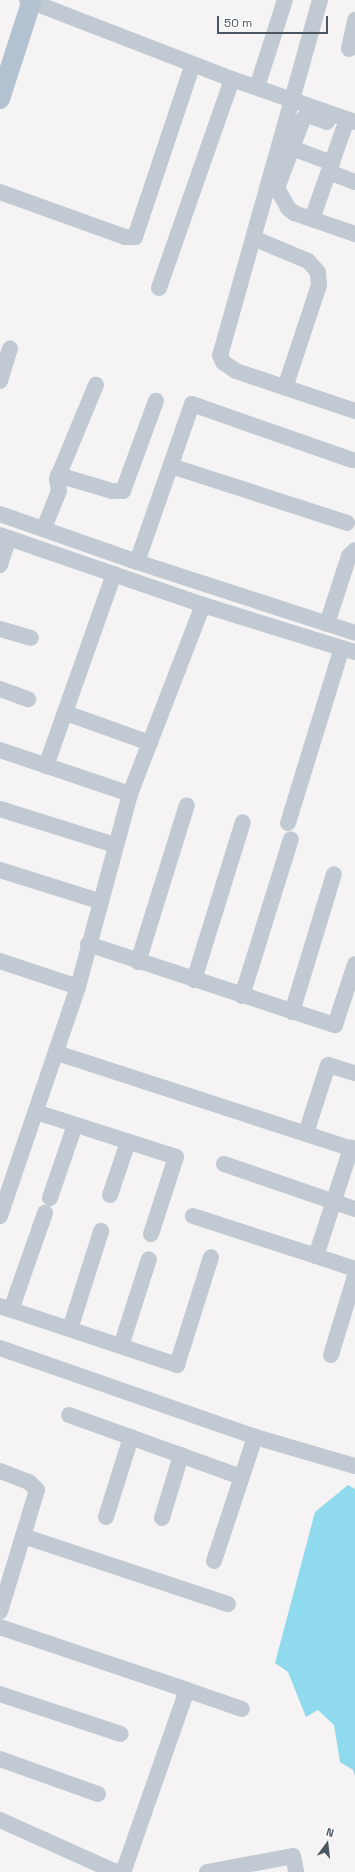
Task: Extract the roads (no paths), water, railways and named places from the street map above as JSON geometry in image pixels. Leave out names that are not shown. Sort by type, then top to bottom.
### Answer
[{"type":"main road","points":[[0,99],[30,1]]},
{"type":"street","points":[[257,87],[285,0]]},
{"type":"street","points":[[320,0],[294,99],[220,355],[223,362],[236,372],[355,411]]},
{"type":"street","points":[[30,1],[232,79],[294,99],[351,127]]},
{"type":"street","points":[[349,49],[355,20]]},
{"type":"street","points":[[0,192],[125,237],[135,237],[193,64]]},
{"type":"street","points":[[159,288],[232,79]]},
{"type":"street","points":[[351,127],[308,115],[303,119],[277,188],[290,210],[355,234]]},
{"type":"street","points":[[312,219],[330,167],[351,127]]},
{"type":"street","points":[[292,148],[330,167],[355,182]]},
{"type":"street","points":[[253,238],[308,261],[318,272],[319,285],[285,388]]},
{"type":"street","points":[[0,381],[10,348]]},
{"type":"street","points":[[44,528],[59,491],[58,475],[96,385]]},
{"type":"street","points":[[58,475],[112,491],[123,491],[156,401]]},
{"type":"street","points":[[137,562],[192,404],[352,460]]},
{"type":"street","points":[[170,466],[347,523]]},
{"type":"street","points":[[0,514],[44,528],[137,562],[355,633]]},
{"type":"street","points":[[0,565],[5,536],[203,605],[348,650],[288,823]]},
{"type":"street","points":[[327,624],[348,556],[355,550]]},
{"type":"street","points":[[46,766],[114,574]]},
{"type":"street","points":[[1,1209],[57,1053],[78,987],[99,901],[130,794],[203,605]]},
{"type":"street","points":[[0,628],[31,638]]},
{"type":"street","points":[[0,689],[28,699]]},
{"type":"street","points":[[66,713],[150,743]]},
{"type":"street","points":[[0,750],[130,794]]},
{"type":"street","points":[[138,962],[187,805]]},
{"type":"street","points":[[0,808],[115,845]]},
{"type":"street","points":[[194,980],[243,822]]},
{"type":"street","points":[[242,996],[291,838]]},
{"type":"street","points":[[0,870],[99,901]]},
{"type":"street","points":[[292,1012],[334,874]]},
{"type":"street","points":[[88,944],[138,962],[335,1025],[355,964]]},
{"type":"street","points":[[0,961],[78,987]]},
{"type":"street","points":[[57,1053],[353,1149],[316,1256]]},
{"type":"street","points":[[306,1133],[328,1065],[355,1073]]},
{"type":"street","points":[[36,1112],[176,1157],[151,1234]]},
{"type":"street","points":[[50,1198],[75,1125]]},
{"type":"street","points":[[110,1195],[128,1142]]},
{"type":"street","points":[[224,1164],[355,1209]]},
{"type":"street","points":[[46,1213],[6,1308],[177,1365],[211,1257]]},
{"type":"street","points":[[193,1216],[355,1270]]},
{"type":"street","points":[[70,1329],[101,1230]]},
{"type":"street","points":[[121,1346],[149,1258]]},
{"type":"street","points":[[331,1355],[355,1276]]},
{"type":"street","points":[[0,1348],[255,1437],[355,1466]]},
{"type":"street","points":[[69,1415],[241,1477]]},
{"type":"street","points":[[106,1517],[131,1437]]},
{"type":"street","points":[[214,1562],[255,1437]]},
{"type":"street","points":[[162,1518],[181,1456]]},
{"type":"street","points":[[0,1471],[29,1482],[37,1490],[0,1612]]},
{"type":"street","points":[[23,1536],[228,1604]]},
{"type":"street","points":[[0,1627],[242,1709]]},
{"type":"street","points":[[0,1820],[116,1872],[124,1870],[187,1690]]},
{"type":"street","points":[[0,1694],[121,1734]]},
{"type":"street","points":[[0,1758],[98,1794]]},
{"type":"street","points":[[207,1872],[293,1856],[296,1872]]},
{"type":"water","points":[[348,1485],[355,1489],[355,1776],[353,1770],[340,1762],[334,1725],[318,1710],[306,1717],[288,1672],[275,1663],[315,1512]]}]
